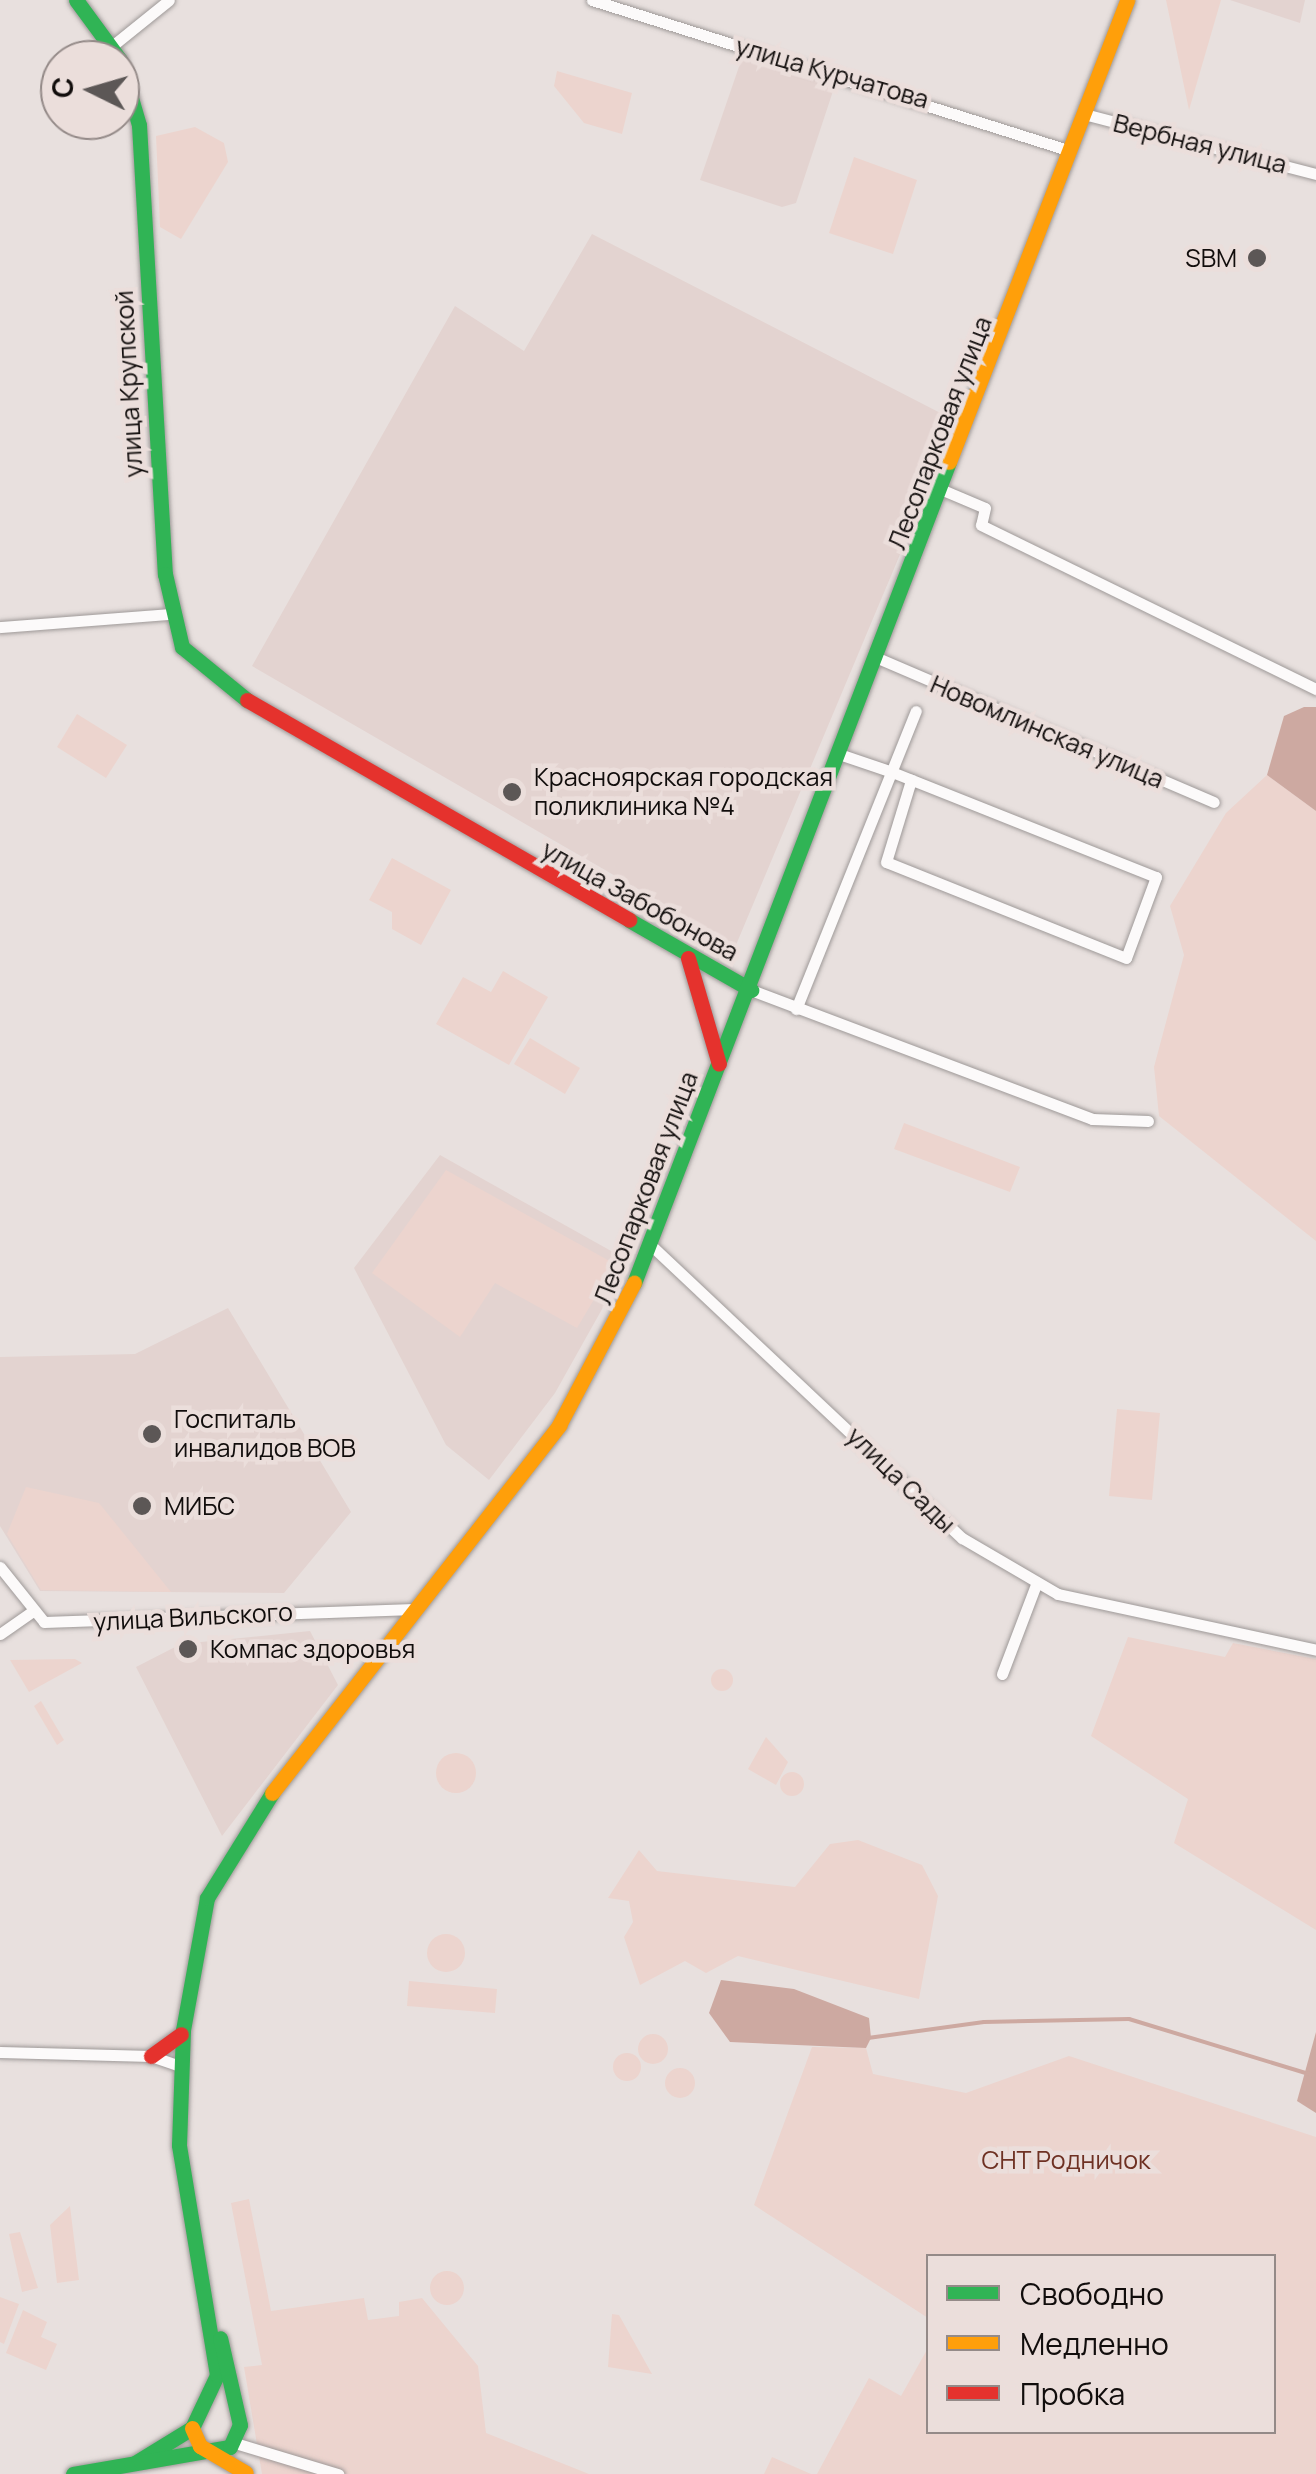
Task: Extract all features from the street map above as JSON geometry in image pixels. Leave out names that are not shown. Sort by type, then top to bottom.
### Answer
[{"type":"main road","name":"улица Крупской","points":[[76,0],[107,40]]},
{"type":"main road","name":"Лесопарковая улица","points":[[215,2328],[180,2145],[183,2030],[200,1922],[226,1857],[559,1425],[654,1248],[719,1068],[945,491],[1127,0]]},
{"type":"main road","name":"улица Крупской","points":[[140,140],[168,614]]},
{"type":"main road","name":"улица Забобонова","points":[[168,614],[182,647],[215,682],[688,958],[751,990]]},
{"type":"main road","points":[[688,958],[719,1068]]},
{"type":"main road","points":[[151,2056],[183,2030]]},
{"type":"main road","points":[[136,2463],[192,2428],[204,2408],[216,2375],[215,2328]]},
{"type":"main road","points":[[215,2328],[235,2413],[234,2443],[246,2474]]},
{"type":"main road","points":[[204,2408],[235,2413]]},
{"type":"main road","points":[[192,2428],[246,2474]]},
{"type":"main road","points":[[73,2474],[216,2452],[234,2443]]},
{"type":"street","points":[[120,40],[170,0]]},
{"type":"street","name":"улица Курчатова","points":[[592,0],[1071,150]]},
{"type":"street","name":"Вербная улица","points":[[1084,114],[1316,174]]},
{"type":"street","points":[[945,491],[985,508],[981,525],[1316,690]]},
{"type":"street","points":[[0,626],[168,614]]},
{"type":"street","name":"Новомлинская улица","points":[[880,659],[1214,802]]},
{"type":"street","points":[[796,1009],[916,711]]},
{"type":"street","points":[[842,755],[892,772],[1156,877],[1126,958],[886,862],[911,780]]},
{"type":"street","name":"улица Забобонова","points":[[751,990],[1092,1119],[1148,1122]]},
{"type":"street","name":"улица Сады","points":[[654,1248],[949,1529],[1036,1582],[1090,1604],[1316,1650]]},
{"type":"street","points":[[0,1567],[31,1612],[0,1634]]},
{"type":"street","points":[[1002,1674],[1036,1582]]},
{"type":"street","name":"улица Вильского","points":[[31,1612],[66,1623],[414,1609]]},
{"type":"street","points":[[0,2052],[151,2056],[180,2066]]},
{"type":"street","points":[[234,2443],[308,2469],[338,2474]]},
{"type":"shaded area","points":[[1230,0],[1305,0],[1300,23]]},
{"type":"shaded area","points":[[744,52],[836,82],[796,203],[782,207],[700,180]]},
{"type":"shaded area","points":[[592,234],[956,421],[728,964],[677,937],[688,918],[252,666],[455,306],[524,351]]},
{"type":"shaded area","points":[[1304,707],[1316,707],[1316,811],[1267,775],[1284,716]]},
{"type":"shaded area","points":[[440,1155],[629,1261],[555,1393],[489,1480],[446,1445],[354,1268]]},
{"type":"shaded area","name":"Госпиталь инвалидов ВОВ","points":[[228,1308],[351,1512],[284,1593],[40,1591],[0,1526],[0,1357],[135,1354]]},
{"type":"shaded area","points":[[310,1631],[338,1685],[222,1836],[136,1667],[181,1644]]},
{"type":"shaded area","points":[[721,1980],[794,1989],[869,2018],[871,2038],[866,2048],[730,2042],[709,2013]]},
{"type":"shaded area","points":[[1316,2032],[1316,2113],[1297,2101]]},
{"type":"green space","points":[[1166,0],[1221,0],[1189,110]]},
{"type":"green space","points":[[557,71],[632,93],[622,134],[584,123],[554,86]]},
{"type":"green space","points":[[195,127],[224,143],[228,162],[181,239],[160,227],[156,136]]},
{"type":"green space","points":[[854,157],[917,180],[893,254],[829,233]]},
{"type":"green space","points":[[77,714],[127,745],[106,778],[57,747]]},
{"type":"green space","points":[[1267,775],[1316,811],[1316,1241],[1159,1116],[1154,1067],[1184,955],[1170,906],[1226,813]]},
{"type":"green space","points":[[392,858],[451,890],[421,945],[392,929],[392,912],[369,900]]},
{"type":"green space","points":[[503,971],[548,997],[509,1065],[436,1024],[463,977],[491,992]]},
{"type":"green space","points":[[530,1038],[580,1068],[565,1094],[514,1064]]},
{"type":"green space","points":[[904,1123],[1020,1167],[1010,1192],[894,1149]]},
{"type":"green space","points":[[446,1170],[615,1264],[577,1328],[495,1283],[460,1337],[372,1273]]},
{"type":"green space","points":[[1117,1409],[1160,1413],[1152,1500],[1109,1496]]},
{"type":"green space","points":[[26,1487],[99,1503],[171,1592],[41,1590],[7,1534]]},
{"type":"green space","points":[[1128,1637],[1225,1657],[1233,1643],[1316,1659],[1316,1930],[1174,1843],[1188,1799],[1091,1736]]},
{"type":"green space","points":[[75,1659],[82,1663],[29,1692],[10,1660]]},
{"type":"green space","points":[[718,1669],[726,1669],[733,1680],[726,1691],[718,1691],[711,1684],[711,1676]]},
{"type":"green space","points":[[41,1701],[64,1740],[57,1745],[34,1706]]},
{"type":"green space","points":[[766,1737],[788,1762],[776,1785],[748,1769]]},
{"type":"green space","points":[[456,1753],[470,1759],[476,1773],[470,1787],[456,1793],[442,1787],[436,1773],[442,1759]]},
{"type":"green space","points":[[792,1772],[804,1784],[792,1796],[780,1784]]},
{"type":"green space","points":[[858,1840],[922,1865],[938,1896],[919,1999],[738,1956],[706,1973],[685,1961],[640,1985],[624,1937],[633,1922],[629,1901],[608,1898],[639,1850],[657,1871],[795,1887],[830,1844]]},
{"type":"green space","points":[[446,1934],[460,1939],[465,1953],[460,1967],[446,1972],[432,1967],[427,1953],[432,1939]]},
{"type":"green space","points":[[409,1981],[497,1989],[495,2013],[407,2006]]},
{"type":"green space","points":[[653,2034],[667,2043],[668,2049],[659,2063],[653,2064],[639,2055],[638,2049],[647,2035]]},
{"type":"green space","name":"СНТ Родничок","points":[[812,2047],[866,2048],[873,2074],[966,2093],[1069,2056],[1316,2137],[1316,2474],[817,2474],[869,2378],[901,2396],[926,2352],[926,2434],[1276,2434],[1276,2254],[926,2254],[926,2317],[754,2205]]},
{"type":"green space","points":[[627,2053],[637,2057],[641,2067],[637,2077],[627,2081],[617,2077],[613,2067],[617,2057]]},
{"type":"green space","points":[[680,2068],[691,2072],[695,2083],[691,2094],[680,2098],[669,2094],[665,2083],[669,2072]]},
{"type":"green space","points":[[249,2199],[271,2311],[364,2298],[368,2320],[399,2316],[399,2302],[422,2298],[478,2366],[486,2433],[589,2474],[262,2474],[244,2367],[262,2365],[231,2203]]},
{"type":"green space","points":[[70,2206],[79,2280],[57,2283],[50,2225]]},
{"type":"green space","points":[[20,2232],[38,2288],[22,2292],[9,2234]]},
{"type":"green space","points":[[447,2271],[459,2276],[464,2288],[459,2300],[447,2305],[435,2300],[430,2288],[435,2276]]},
{"type":"green space","points":[[0,2297],[19,2304],[4,2344],[0,2342]]},
{"type":"green space","points":[[23,2310],[47,2322],[41,2337],[57,2344],[46,2370],[6,2353]]},
{"type":"green space","points":[[612,2314],[619,2315],[652,2374],[608,2367]]},
{"type":"green space","points":[[772,2457],[811,2474],[764,2474]]},
{"type":"waterway","points":[[868,2038],[984,2022],[1129,2019],[1316,2076]]},
{"type":"traffic: fast","points":[[76,0],[120,60],[139,125],[165,574],[182,647],[247,700]]},
{"type":"traffic: fast","points":[[634,1283],[949,462]]},
{"type":"traffic: fast","points":[[629,920],[751,990]]},
{"type":"traffic: fast","points":[[135,2463],[192,2428],[217,2375],[179,2145],[183,2030],[207,1898],[272,1793]]},
{"type":"traffic: fast","points":[[73,2474],[230,2447],[240,2425],[220,2338]]},
{"type":"traffic: slow","points":[[949,462],[1127,0]]},
{"type":"traffic: slow","points":[[272,1793],[559,1425],[634,1283]]},
{"type":"traffic: slow","points":[[192,2428],[200,2446],[246,2473]]},
{"type":"traffic: jam","points":[[247,700],[629,920]]},
{"type":"traffic: jam","points":[[688,958],[719,1064]]},
{"type":"traffic: jam","points":[[151,2056],[181,2034]]},
{"type":"place","name":"SBM","points":[[1257,258]]},
{"type":"place","name":"Красноярская городская поликлиника №4","points":[[512,792]]},
{"type":"place","name":"Госпиталь инвалидов ВОВ","points":[[152,1434]]},
{"type":"place","name":"МИБС","points":[[142,1506]]},
{"type":"place","name":"Компас здоровья","points":[[188,1649]]}]
